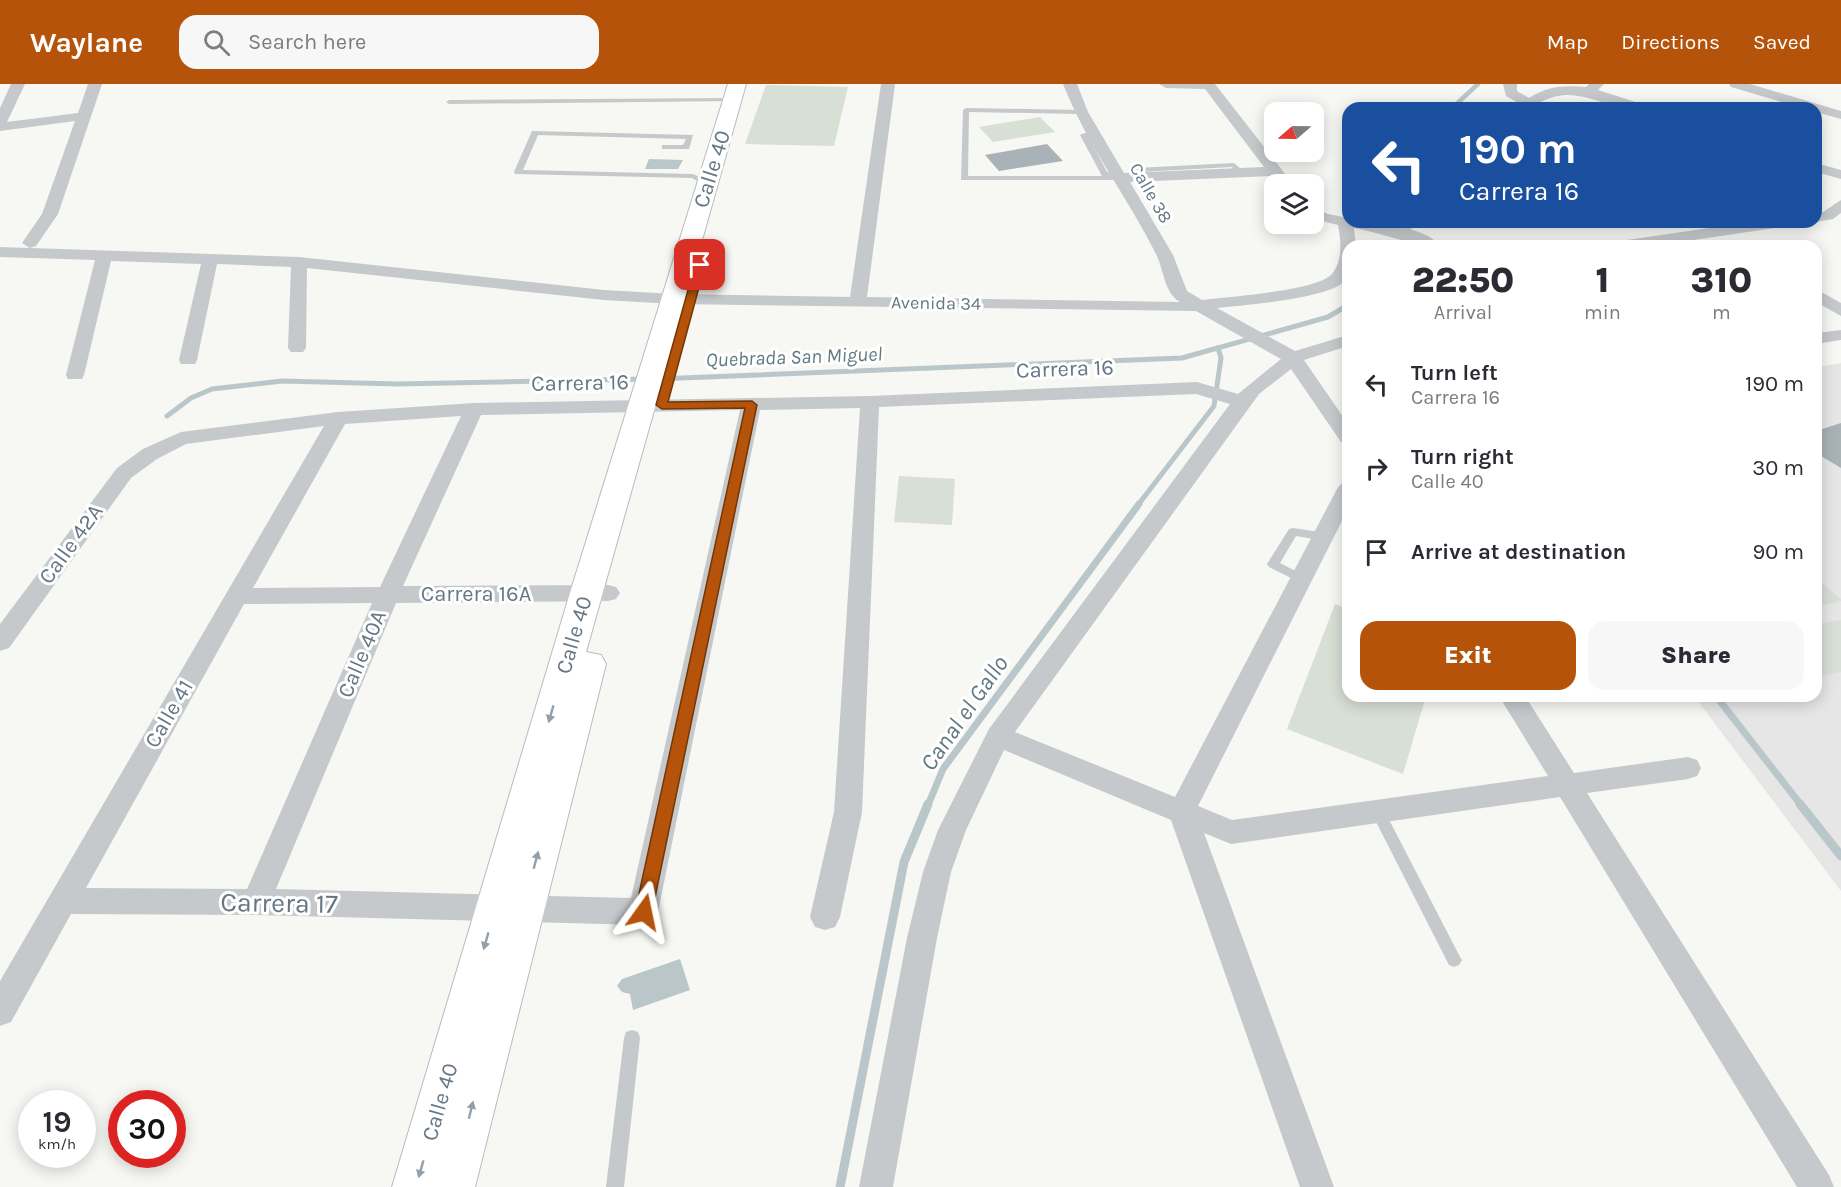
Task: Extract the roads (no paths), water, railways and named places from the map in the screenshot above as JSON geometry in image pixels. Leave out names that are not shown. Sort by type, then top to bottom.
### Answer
[{"type":"main road","name":"Calle 40","points":[[416,1187],[509,909],[731,126],[750,84]]},
{"type":"main road","name":"Calle 40","points":[[731,126],[735,92]]},
{"type":"main road","name":"Calle 40","points":[[452,1187],[509,909]]},
{"type":"street","points":[[0,122],[18,84]]},
{"type":"street","points":[[30,243],[44,226],[50,214],[95,84]]},
{"type":"street","points":[[860,296],[888,84]]},
{"type":"street","name":"Calle 38","points":[[1070,84],[1081,112],[1165,255],[1179,294]]},
{"type":"street","points":[[1166,84],[1209,85],[1277,174]]},
{"type":"street","points":[[1510,84],[1510,93],[1527,102]]},
{"type":"street","points":[[1736,84],[1796,102]]},
{"type":"street","points":[[1763,102],[1789,84]]},
{"type":"street","points":[[1537,102],[1544,93],[1554,90],[1593,88],[1626,102]]},
{"type":"street","points":[[1822,110],[1841,116]]},
{"type":"street","points":[[0,127],[84,116]]},
{"type":"street","points":[[1822,169],[1841,175]]},
{"type":"street","points":[[1118,176],[1138,178],[1274,171]]},
{"type":"street","points":[[1822,216],[1827,216],[1841,205]]},
{"type":"street","points":[[1324,216],[1342,221]]},
{"type":"street","points":[[1380,228],[1418,240]]},
{"type":"street","points":[[1649,240],[1707,228]]},
{"type":"street","points":[[1720,228],[1737,240]]},
{"type":"street","points":[[0,251],[30,243],[336,250],[684,293]]},
{"type":"street","points":[[0,251],[299,262],[447,276],[604,295],[684,293]]},
{"type":"street","points":[[75,375],[104,256]]},
{"type":"street","points":[[188,360],[210,259]]},
{"type":"street","points":[[297,348],[299,262]]},
{"type":"street","name":"Avenida 34","points":[[684,293],[1204,306],[1308,291],[1337,279],[1342,270]]},
{"type":"street","points":[[1179,294],[1288,355],[1342,430]]},
{"type":"street","name":"Avenida 34","points":[[860,296],[1179,294]]},
{"type":"street","points":[[1822,298],[1841,311]]},
{"type":"street","points":[[1822,338],[1841,335]]},
{"type":"street","points":[[876,1187],[922,938],[937,872],[952,830],[998,736],[1234,398],[1252,390],[1288,355],[1342,342]]},
{"type":"street","name":"Carrera 16","points":[[150,454],[182,438],[338,418],[474,409],[653,401],[752,405],[870,402],[1197,388],[1234,398]]},
{"type":"street","points":[[825,917],[848,812],[870,402]]},
{"type":"street","name":"Carrera 17","points":[[63,900],[256,902],[644,912],[752,405]]},
{"type":"street","name":"Calle 40A","points":[[256,902],[388,594],[474,409]]},
{"type":"street","name":"Calle 41","points":[[0,1011],[338,418]]},
{"type":"street","name":"Calle 42A","points":[[0,642],[124,472],[150,454]]},
{"type":"street","points":[[1317,1187],[1182,812],[1342,502]]},
{"type":"street","name":"Carrera 16A","points":[[237,596],[597,593]]},
{"type":"street","points":[[1516,702],[1817,1187]]},
{"type":"street","points":[[998,736],[1231,832],[1689,768]]},
{"type":"lane","points":[[449,102],[735,92]]},
{"type":"lane","points":[[1081,112],[966,110],[964,178],[1118,176]]},
{"type":"lane","points":[[664,147],[686,147],[690,137],[535,133],[518,172],[693,176],[712,192]]},
{"type":"lane","points":[[1378,812],[1454,960]]},
{"type":"lane","points":[[615,1187],[632,1038]]},
{"type":"waterway","name":"Quebrada San Miguel","points":[[1458,102],[1478,84]]},
{"type":"waterway","name":"Quebrada San Miguel","points":[[1403,240],[1409,228]]},
{"type":"waterway","name":"Quebrada San Miguel","points":[[656,379],[1182,358],[1328,317],[1342,309]]},
{"type":"waterway","name":"Canal el Gallo","points":[[1138,505],[1214,406],[1221,358],[1218,348]]},
{"type":"waterway","name":"Quebrada San Miguel","points":[[167,416],[191,398],[212,389],[282,381],[398,384],[645,379]]},
{"type":"waterway","name":"Canal el Gallo","points":[[928,805],[943,769],[1139,504]]},
{"type":"waterway","points":[[1721,702],[1801,805]]},
{"type":"waterway","name":"Canal el Gallo","points":[[840,1187],[904,862],[928,804]]},
{"type":"waterway","points":[[1800,804],[1841,856]]}]
